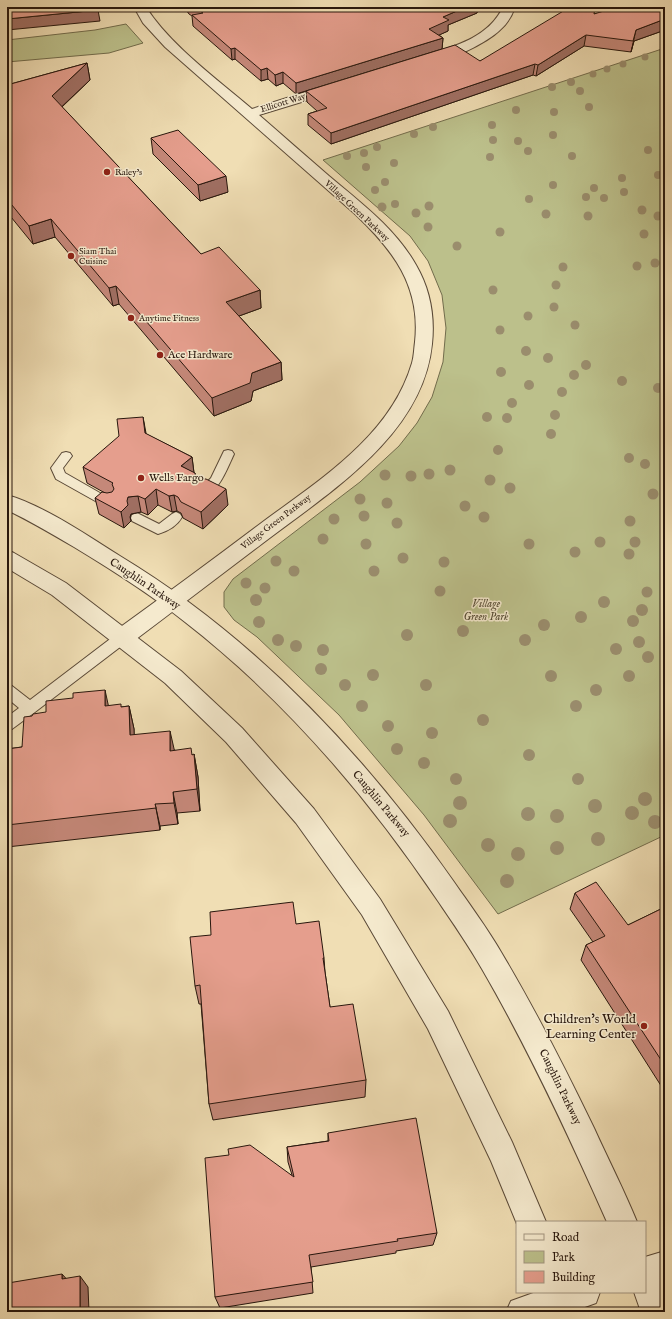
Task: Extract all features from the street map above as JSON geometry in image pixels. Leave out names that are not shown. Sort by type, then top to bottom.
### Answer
[{"type":"street","name":"Village Green Parkway","points":[[123,637],[339,474],[374,442],[401,410],[417,375],[425,344],[424,313],[417,284],[403,258],[386,236],[170,44],[148,20],[140,7]]},
{"type":"street","points":[[421,61],[467,46],[487,35],[500,24],[509,7]]},
{"type":"street","name":"Ellicott Way","points":[[249,114],[345,84]]},
{"type":"street","name":"Caughlin Parkway","points":[[7,502],[66,533],[139,577],[208,628],[257,672],[309,723],[366,785],[414,844],[491,958],[533,1033],[569,1105],[622,1221]]},
{"type":"street","points":[[7,558],[59,589],[173,677],[234,735],[305,816],[371,907],[438,1020],[502,1152],[531,1221]]},
{"type":"street","points":[[646,1272],[665,1266]]},
{"type":"street","points":[[646,1283],[657,1312]]},
{"type":"street","points":[[522,1312],[567,1299]]},
{"type":"lane","points":[[204,491],[216,480],[228,454]]},
{"type":"lane","points":[[66,456],[57,468],[60,476],[110,504]]},
{"type":"lane","points":[[136,518],[158,529],[166,526],[176,517]]},
{"type":"lane","points":[[7,725],[123,637]]},
{"type":"lane","points":[[7,690],[30,708]]},
{"type":"green space","points":[[126,24],[143,43],[109,53],[7,62],[7,40],[95,30]]},
{"type":"green space","name":"Village Green Park","points":[[665,48],[665,835],[498,914],[424,815],[339,715],[257,637],[234,620],[224,607],[224,592],[233,579],[360,482],[399,446],[417,423],[432,397],[443,362],[446,328],[442,295],[428,261],[410,236],[323,160]]},
{"type":"building","points":[[7,7],[97,7],[98,10],[7,19]]},
{"type":"building","points":[[194,7],[466,7],[443,17],[449,20],[429,29],[443,38],[296,83],[283,72],[275,75],[267,68],[261,70],[235,48],[231,49],[192,15],[203,13]]},
{"type":"building","points":[[570,7],[595,7],[594,14],[617,7],[665,7],[665,19],[636,30],[633,41],[586,35],[538,65],[535,64],[331,133],[308,114],[327,108],[306,91],[455,45],[480,61]]},
{"type":"building","points":[[87,63],[52,96],[201,254],[219,247],[260,290],[226,302],[281,362],[252,373],[250,383],[212,398],[116,286],[109,288],[51,219],[29,226],[7,199],[7,85]]},
{"type":"building","points":[[178,130],[226,176],[198,185],[151,138]]},
{"type":"building","name":"Wells Fargo","points":[[143,417],[145,433],[192,457],[181,466],[195,473],[195,476],[198,479],[206,479],[226,489],[201,512],[181,502],[178,497],[174,495],[169,496],[156,489],[145,499],[138,496],[128,497],[128,505],[121,512],[95,498],[102,492],[112,492],[114,489],[113,483],[83,467],[119,436],[117,419]]},
{"type":"building","points":[[105,690],[105,706],[121,704],[121,707],[129,706],[130,735],[170,731],[170,751],[191,748],[192,755],[194,754],[197,789],[173,792],[174,803],[155,804],[156,808],[7,825],[7,749],[22,747],[24,717],[46,712],[46,701],[73,698],[73,693]]},
{"type":"building","name":"Children's World Learning Center","points":[[596,882],[628,925],[665,907],[665,1066],[586,945],[605,936],[575,893]]},
{"type":"building","points":[[293,902],[296,924],[319,921],[330,1007],[353,1004],[366,1080],[209,1104],[200,985],[195,986],[190,937],[211,935],[210,912]]},
{"type":"building","points":[[416,1118],[437,1233],[397,1239],[398,1241],[309,1255],[313,1282],[215,1297],[205,1158],[229,1155],[228,1149],[250,1145],[294,1177],[287,1147],[329,1141],[328,1133]]},
{"type":"building","points":[[62,1274],[62,1279],[80,1276],[80,1312],[7,1312],[7,1282]]},
{"type":"place","name":"Raley's","points":[[107,172]]},
{"type":"place","name":"Siam Thai Cuisine","points":[[71,256]]},
{"type":"place","name":"Anytime Fitness","points":[[131,318]]},
{"type":"place","name":"Ace Hardware","points":[[160,355]]},
{"type":"place","name":"Wells Fargo","points":[[141,478]]},
{"type":"place","name":"Children's World Learning Center","points":[[644,1026]]}]
